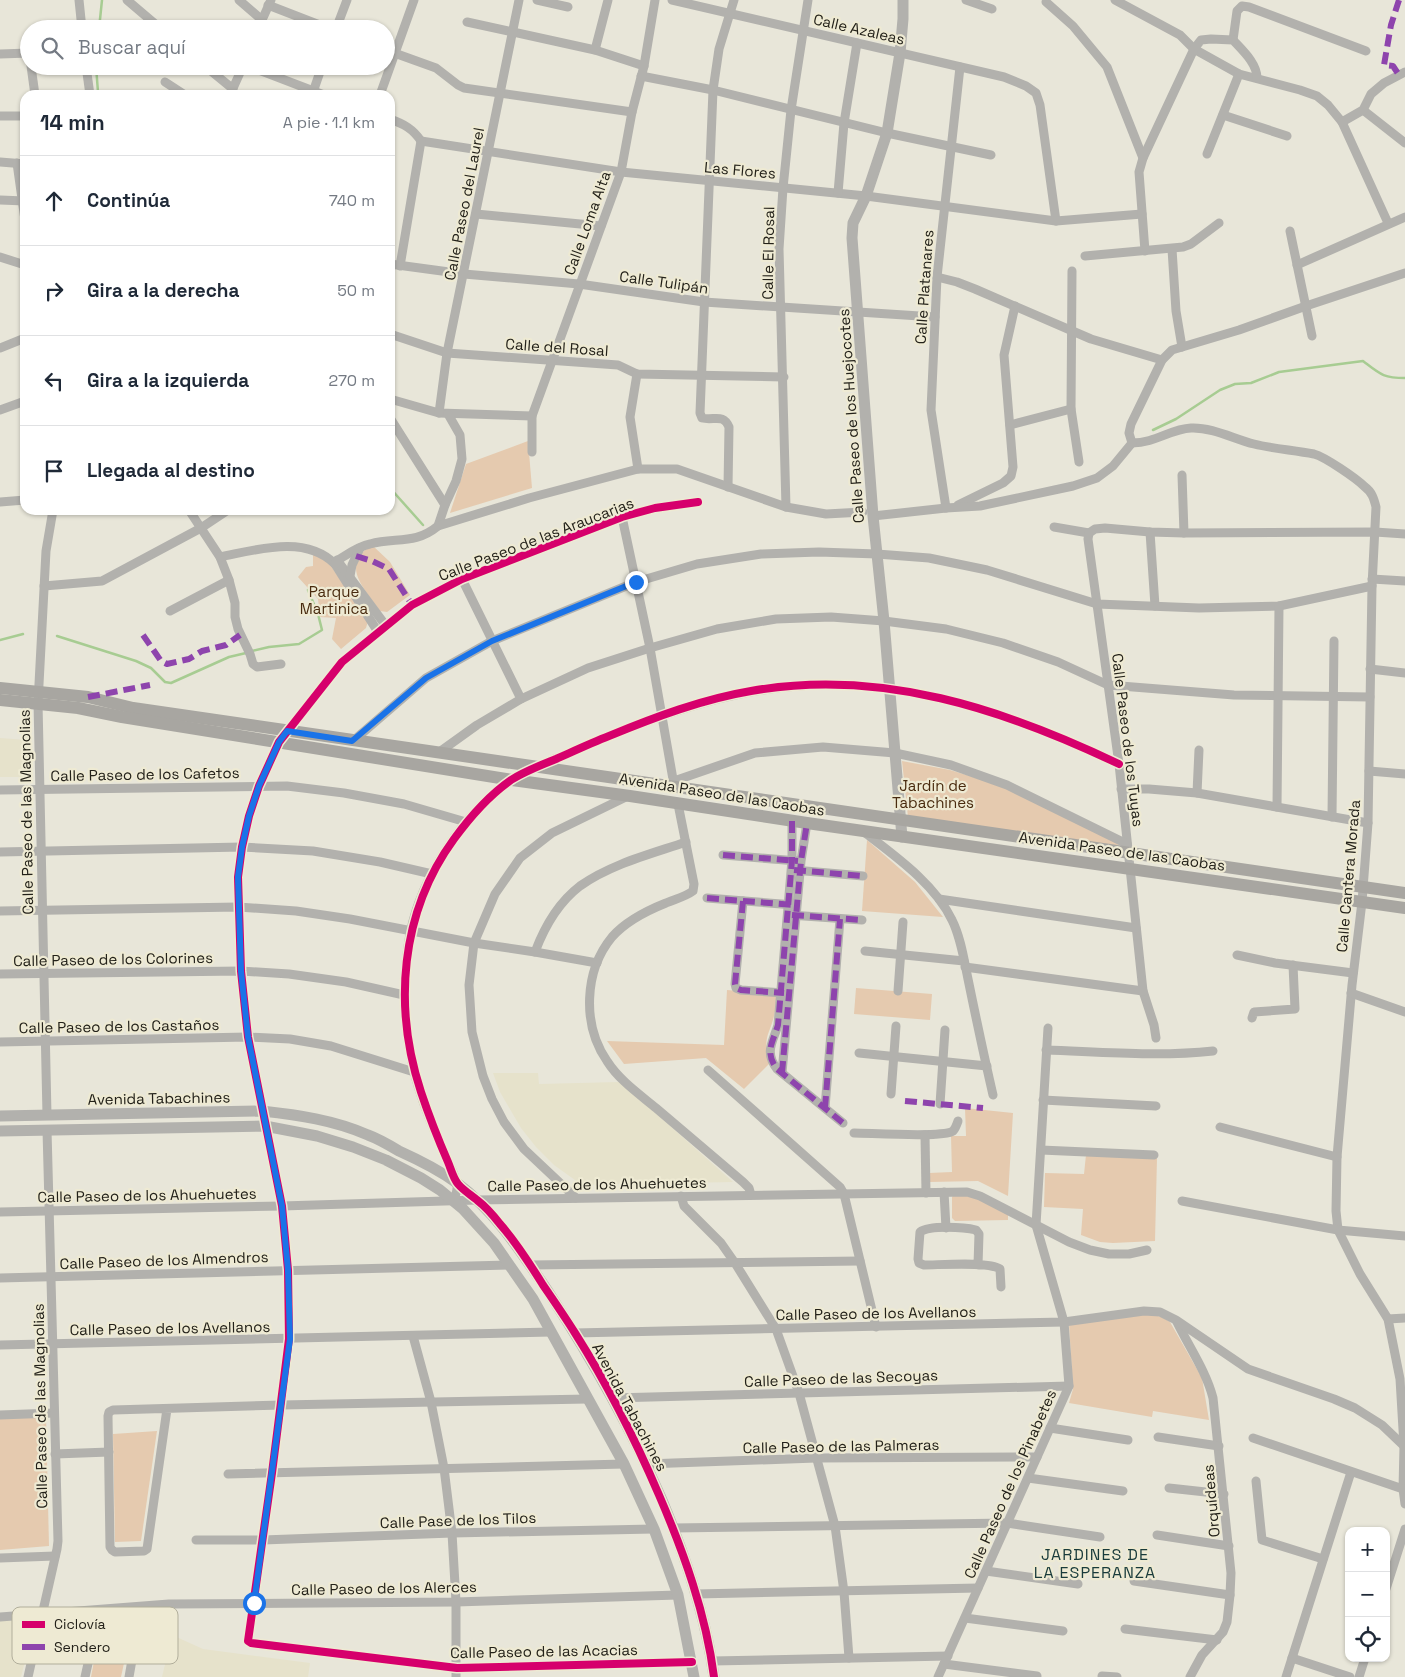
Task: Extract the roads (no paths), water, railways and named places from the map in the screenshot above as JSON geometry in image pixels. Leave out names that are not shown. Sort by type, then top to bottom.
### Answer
[{"type":"main road","points":[[0,688],[39,697]]},
{"type":"main road","points":[[0,700],[39,697]]},
{"type":"main road","name":"Avenida Paseo de las Caobas","points":[[39,697],[88,697],[133,708],[352,741],[674,784],[734,795],[900,819],[1127,848],[1405,893]]},
{"type":"main road","name":"Avenida Paseo de las Caobas","points":[[39,697],[78,708],[122,717],[512,780],[732,812],[792,825],[902,837],[1405,908]]},
{"type":"main road","points":[[732,812],[734,795]]},
{"type":"street","points":[[78,0],[81,20]]},
{"type":"street","points":[[127,0],[150,20]]},
{"type":"street","points":[[239,0],[256,20]]},
{"type":"street","points":[[339,20],[347,0]]},
{"type":"street","points":[[395,43],[414,0]]},
{"type":"street","name":"Calle Paseo del Laurel","points":[[443,414],[448,353],[519,0]]},
{"type":"street","points":[[537,0],[568,7]]},
{"type":"street","points":[[595,50],[608,0]]},
{"type":"street","name":"Calle Loma Alta","points":[[532,452],[532,416],[621,172],[632,112],[644,66],[655,0]]},
{"type":"street","name":"Calle Azaleas","points":[[672,0],[731,12],[1004,77],[1026,86],[1036,93],[1040,105],[1056,221]]},
{"type":"street","points":[[728,487],[729,426],[723,418],[702,418],[700,413],[713,90],[719,49],[734,0]]},
{"type":"street","name":"Calle El Rosal","points":[[786,507],[784,376],[779,249],[783,188],[792,110],[808,0]]},
{"type":"street","name":"Calle Paseo de los Huejocotes","points":[[902,837],[884,620],[877,554],[868,514],[858,312],[852,238],[853,223],[866,196],[887,133],[900,53],[903,0]]},
{"type":"street","points":[[966,0],[992,9]]},
{"type":"street","points":[[1115,0],[1180,36],[1194,49],[1239,74],[1317,96],[1328,105],[1342,122],[1388,223]]},
{"type":"street","points":[[1046,2],[1073,26],[1107,67],[1143,158]]},
{"type":"street","points":[[262,20],[270,3],[309,20]]},
{"type":"street","points":[[1233,40],[1237,11],[1242,6],[1366,51]]},
{"type":"street","points":[[466,22],[595,50],[644,66]]},
{"type":"street","points":[[1145,251],[1139,172],[1143,158],[1194,49],[1201,40],[1211,38],[1233,40],[1254,66],[1257,71],[1257,78]]},
{"type":"street","points":[[838,193],[844,123],[857,43]]},
{"type":"street","points":[[0,54],[20,53]]},
{"type":"street","points":[[395,53],[436,68],[464,88],[632,112]]},
{"type":"street","name":"Calle Platanares","points":[[949,508],[931,410],[937,277],[960,67]]},
{"type":"street","points":[[1342,122],[1363,110],[1371,94],[1384,83],[1405,72]]},
{"type":"street","points":[[1207,154],[1239,74]]},
{"type":"street","points":[[32,75],[34,90]]},
{"type":"street","points":[[87,75],[89,90]]},
{"type":"street","points":[[214,75],[229,90]]},
{"type":"street","points":[[232,90],[238,75]]},
{"type":"street","points":[[269,75],[305,90]]},
{"type":"street","points":[[313,90],[319,75]]},
{"type":"street","points":[[381,90],[385,75]]},
{"type":"street","points":[[640,76],[713,90],[950,148],[991,155]]},
{"type":"street","points":[[165,82],[177,90]]},
{"type":"street","points":[[1363,110],[1405,143]]},
{"type":"street","points":[[1223,115],[1287,136]]},
{"type":"street","points":[[0,116],[20,116]]},
{"type":"street","points":[[395,121],[416,133],[421,141],[400,266]]},
{"type":"street","name":"Las Flores","points":[[421,141],[621,172],[866,196],[1056,221],[1142,214]]},
{"type":"street","points":[[0,162],[20,164]]},
{"type":"street","points":[[0,200],[20,201]]},
{"type":"street","points":[[476,214],[601,226]]},
{"type":"street","points":[[1297,264],[1405,217]]},
{"type":"street","points":[[1085,256],[1183,247],[1191,244],[1218,223]]},
{"type":"street","points":[[1290,231],[1312,336]]},
{"type":"street","points":[[1172,248],[1176,311],[1182,347]]},
{"type":"street","points":[[0,256],[20,263]]},
{"type":"street","name":"Calle Tulipán","points":[[395,265],[464,274],[579,284],[704,302],[935,317]]},
{"type":"street","points":[[1072,271],[1071,409],[1079,462]]},
{"type":"street","points":[[334,561],[370,544],[414,539],[428,535],[438,526],[529,498],[638,469],[677,469],[786,507],[826,514],[868,514],[980,506],[1074,486],[1098,478],[1113,466],[1132,443],[1129,433],[1131,424],[1162,360],[1172,350],[1239,330],[1405,274]]},
{"type":"street","points":[[937,277],[958,282],[1091,339],[1162,360]]},
{"type":"street","points":[[949,508],[1003,483],[1011,476],[1013,467],[1004,355],[1015,306]]},
{"type":"street","name":"Calle del Rosal","points":[[395,336],[448,353],[618,365],[637,374],[784,376]]},
{"type":"street","points":[[0,348],[20,340]]},
{"type":"street","points":[[637,374],[630,417],[638,469]]},
{"type":"street","points":[[395,400],[443,414],[532,416]]},
{"type":"street","points":[[0,410],[20,403]]},
{"type":"street","points":[[1010,425],[1071,409]]},
{"type":"street","points":[[438,526],[444,504],[456,481],[462,459],[460,435],[443,414]]},
{"type":"street","points":[[395,426],[444,504]]},
{"type":"street","name":"Calle Cantera Morada","points":[[1132,443],[1149,442],[1181,429],[1192,428],[1204,429],[1262,446],[1316,454],[1365,487],[1372,495],[1376,507],[1372,583],[1368,823],[1364,887],[1353,973],[1337,1156],[1336,1211],[1338,1230],[1360,1274],[1388,1319],[1400,1379],[1405,1504]]},
{"type":"street","points":[[1182,475],[1184,533]]},
{"type":"street","points":[[0,502],[20,500]]},
{"type":"street","name":"Calle Paseo de las Araucarias","points":[[248,1641],[290,1339],[288,1270],[282,1206],[248,1037],[241,971],[238,877],[249,816],[259,786],[279,742],[342,662],[412,605],[462,579],[622,518],[655,508],[698,502]]},
{"type":"street","name":"Calle Paseo de las Magnolias","points":[[47,1115],[40,851],[39,697],[46,552],[52,515]]},
{"type":"street","points":[[192,515],[220,557],[235,603],[235,617],[253,664],[255,666],[281,664]]},
{"type":"street","points":[[44,586],[102,581],[201,528],[220,515]]},
{"type":"street","points":[[622,518],[650,648],[674,784],[755,754],[823,747],[895,754],[951,765],[1007,785],[1127,848]]},
{"type":"street","points":[[1054,527],[1088,533],[1095,529],[1105,528],[1184,533],[1375,532],[1405,534]]},
{"type":"street","points":[[1150,532],[1155,606]]},
{"type":"street","name":"Calle Paseo de los Tuyas","points":[[1088,533],[1122,789],[1142,991],[1154,1025],[1156,1038]]},
{"type":"street","points":[[220,557],[281,546],[315,550],[334,561],[350,576],[382,629]]},
{"type":"street","points":[[350,576],[352,565],[360,548]]},
{"type":"street","points":[[352,741],[426,678],[492,641],[636,582],[696,564],[761,554],[819,552],[929,558],[987,570],[1097,604],[1199,608],[1278,606],[1372,583],[1405,581]]},
{"type":"street","points":[[334,561],[382,629]]},
{"type":"street","points":[[462,579],[521,699]]},
{"type":"street","points":[[170,611],[229,580]]},
{"type":"street","points":[[1277,807],[1278,606]]},
{"type":"street","points":[[438,753],[477,725],[521,699],[588,668],[717,629],[776,620],[831,617],[884,620],[946,629],[1003,643],[1058,662],[1108,685],[1234,695],[1370,697]]},
{"type":"street","points":[[1332,817],[1334,641]]},
{"type":"street","points":[[1370,669],[1405,673]]},
{"type":"street","points":[[454,1201],[458,1184],[431,1124],[414,1072],[407,1034],[404,995],[406,962],[411,931],[419,904],[432,874],[466,822],[489,798],[512,780],[537,766],[631,727],[707,701],[752,691],[798,685],[844,685],[889,689],[937,697],[984,709],[1039,728],[1119,764]]},
{"type":"street","points":[[1196,792],[1199,750]]},
{"type":"street","points":[[1369,770],[1405,774]]},
{"type":"street","name":"Calle Paseo de los Cafetos","points":[[0,790],[287,786],[344,793],[404,804],[466,822]]},
{"type":"street","points":[[1122,789],[1196,792],[1368,823]]},
{"type":"street","points":[[576,1198],[524,1149],[504,1122],[492,1099],[483,1076],[472,1032],[469,985],[474,943],[495,894],[520,858],[552,833],[630,796]]},
{"type":"street","points":[[678,804],[694,884],[693,891],[688,895],[667,902],[635,917],[612,937],[597,963],[590,988],[590,1011],[596,1040],[607,1062],[626,1083],[743,1182],[748,1188],[750,1195]]},
{"type":"street","points":[[782,1073],[785,993],[796,865],[792,825]]},
{"type":"street","points":[[796,865],[806,827]]},
{"type":"street","points":[[864,832],[904,862],[939,899],[953,920],[993,1095]]},
{"type":"street","points":[[535,952],[544,928],[559,908],[579,887],[602,873],[686,842]]},
{"type":"street","points":[[0,852],[242,847],[313,851],[380,862],[432,874]]},
{"type":"street","points":[[723,855],[863,876]]},
{"type":"street","points":[[707,898],[793,905]]},
{"type":"street","points":[[939,899],[1136,928]]},
{"type":"street","points":[[743,901],[736,988],[740,990],[785,993]]},
{"type":"street","points":[[0,911],[238,908],[296,911],[597,963]]},
{"type":"street","points":[[792,915],[862,920]]},
{"type":"street","points":[[825,1108],[840,919]]},
{"type":"street","points":[[898,991],[903,922]]},
{"type":"street","points":[[865,951],[901,954],[1142,991]]},
{"type":"street","points":[[1237,955],[1353,973]]},
{"type":"street","points":[[1252,1018],[1254,1012],[1295,1009],[1293,965]]},
{"type":"street","name":"Calle Paseo de los Colorines","points":[[0,974],[241,971],[308,976],[404,995]]},
{"type":"street","points":[[785,993],[778,1025],[771,1043],[770,1051],[774,1065],[843,1123]]},
{"type":"street","points":[[1351,993],[1405,1012]]},
{"type":"street","points":[[891,1094],[896,1026]]},
{"type":"street","name":"Calle Paseo de los Pinabetes","points":[[938,1677],[1069,1386],[1064,1322],[1036,1225],[1048,1028]]},
{"type":"street","points":[[940,1104],[945,1030]]},
{"type":"street","name":"Calle Paseo de los Castaños","points":[[0,1042],[248,1037],[290,1039],[331,1046],[414,1072]]},
{"type":"street","points":[[1046,1050],[1162,1054],[1213,1051]]},
{"type":"street","points":[[859,1053],[987,1066]]},
{"type":"street","points":[[708,1070],[840,1187],[844,1194],[876,1327]]},
{"type":"street","points":[[1044,1100],[1156,1106]]},
{"type":"street","name":"Avenida Tabachines","points":[[0,1116],[262,1111],[308,1117],[368,1134],[418,1160],[458,1184],[503,1226],[575,1333],[613,1398],[646,1464],[674,1528],[696,1594],[714,1677]]},
{"type":"street","points":[[854,1133],[925,1135],[953,1131],[958,1121]]},
{"type":"street","name":"Avenida Tabachines","points":[[0,1131],[265,1126],[318,1136],[377,1156],[421,1178],[454,1201],[494,1243],[533,1299],[624,1464],[654,1529],[678,1595],[694,1677]]},
{"type":"street","points":[[1220,1127],[1337,1156]]},
{"type":"street","name":"Calle Paseo de las Magnolias","points":[[44,1607],[58,1541],[47,1130]]},
{"type":"street","points":[[925,1135],[926,1193]]},
{"type":"street","points":[[1041,1150],[1154,1155]]},
{"type":"street","points":[[944,1192],[946,1228]]},
{"type":"street","name":"Calle Paseo de los Ahuehuetes","points":[[0,1212],[477,1200],[967,1192],[974,1193],[1069,1242],[1090,1250],[1109,1254],[1129,1254],[1147,1250]]},
{"type":"street","points":[[681,1196],[684,1206],[721,1243],[776,1329],[799,1393],[835,1526],[844,1592],[849,1658]]},
{"type":"street","points":[[1182,1201],[1338,1230],[1405,1236]]},
{"type":"street","points":[[978,1265],[979,1234],[972,1229],[925,1229],[920,1232],[919,1263],[924,1265],[978,1265],[999,1268],[1001,1287]]},
{"type":"street","points":[[530,1265],[860,1261]]},
{"type":"street","name":"Calle Paseo de los Almendros","points":[[0,1278],[509,1264]]},
{"type":"street","points":[[533,1299],[547,1291]]},
{"type":"street","name":"Calle Paseo de los Avellanos","points":[[575,1333],[1064,1322],[1144,1311],[1160,1312],[1176,1320],[1248,1369],[1355,1408],[1382,1425],[1404,1446]]},
{"type":"street","points":[[1388,1319],[1405,1318]]},
{"type":"street","name":"Orquídeas","points":[[1176,1320],[1209,1382],[1213,1398],[1231,1573],[1230,1595],[1223,1632],[1202,1655],[1190,1677]]},
{"type":"street","name":"Calle Paseo de los Avellanos","points":[[0,1345],[551,1332]]},
{"type":"street","points":[[412,1336],[431,1402],[444,1468],[452,1533],[456,1602],[457,1672]]},
{"type":"street","name":"Calle Paseo de las Secoyas","points":[[613,1398],[1069,1386]]},
{"type":"street","points":[[167,1410],[149,1544],[144,1551],[115,1552],[110,1547],[108,1452],[108,1416],[109,1412],[113,1410],[167,1410],[282,1404],[588,1399]]},
{"type":"street","points":[[0,1415],[54,1413]]},
{"type":"street","points":[[1050,1428],[1128,1440]]},
{"type":"street","points":[[1158,1437],[1219,1446]]},
{"type":"street","points":[[1253,1438],[1404,1489]]},
{"type":"street","points":[[55,1454],[108,1452]]},
{"type":"street","name":"Calle Paseo de las Palmeras","points":[[646,1464],[816,1458],[1037,1457]]},
{"type":"street","points":[[228,1474],[624,1464]]},
{"type":"street","points":[[1286,1677],[1351,1472]]},
{"type":"street","points":[[1028,1478],[1123,1491]]},
{"type":"street","points":[[1256,1480],[1262,1540],[1323,1559]]},
{"type":"street","points":[[633,1482],[647,1487],[651,1486],[654,1482]]},
{"type":"street","points":[[1169,1488],[1224,1494]]},
{"type":"street","points":[[643,1504],[656,1500],[662,1502]]},
{"type":"street","points":[[674,1528],[1007,1523],[1100,1537]]},
{"type":"street","name":"Calle Pase de los Tilos","points":[[196,1540],[263,1540],[452,1533],[654,1529]]},
{"type":"street","points":[[1390,1576],[1405,1529]]},
{"type":"street","points":[[1157,1535],[1229,1546]]},
{"type":"street","points":[[0,1558],[55,1556]]},
{"type":"street","points":[[986,1571],[1078,1584]]},
{"type":"street","points":[[1134,1581],[1230,1595]]},
{"type":"street","points":[[696,1594],[978,1588]]},
{"type":"street","name":"Calle Paseo de los Alerces","points":[[134,1607],[169,1604],[456,1602],[678,1595]]},
{"type":"street","points":[[965,1618],[1063,1631]]},
{"type":"street","points":[[1125,1629],[1217,1640]]},
{"type":"street","name":"Calle Paseo de las Acacias","points":[[248,1641],[251,1643],[457,1672],[692,1662]]},
{"type":"street","points":[[712,1661],[849,1658],[946,1660],[996,1674],[1038,1676]]},
{"type":"street","points":[[1292,1658],[1350,1677]]},
{"type":"street","points":[[1359,1677],[1363,1662]]},
{"type":"street","name":"Calle Paseo de las Magnolias","points":[[28,1677],[31,1664]]},
{"type":"street","points":[[85,1677],[88,1664]]},
{"type":"street","points":[[129,1677],[131,1664]]},
{"type":"street","points":[[1102,1676],[1117,1677]]},
{"type":"waterway","points":[[100,20],[102,0]]},
{"type":"waterway","points":[[97,75],[98,90]]},
{"type":"waterway","points":[[1153,430],[1176,419],[1220,390],[1235,384],[1251,383],[1279,372],[1363,361],[1382,374],[1405,378]]},
{"type":"waterway","points":[[395,494],[423,525]]},
{"type":"waterway","points":[[252,651],[299,644],[322,630],[318,614],[308,590]]},
{"type":"waterway","points":[[0,640],[23,634]]},
{"type":"waterway","points":[[57,636],[136,661],[151,668],[165,682],[171,683],[229,657],[246,653]]},
{"type":"district","name":"JARDINES DE LA ESPERANZA","points":[[1095,1563]]},
{"type":"park label","name":"Parque Martinica","points":[[334,600]]},
{"type":"park label","name":"Jardín de Tabachines","points":[[933,794]]}]
